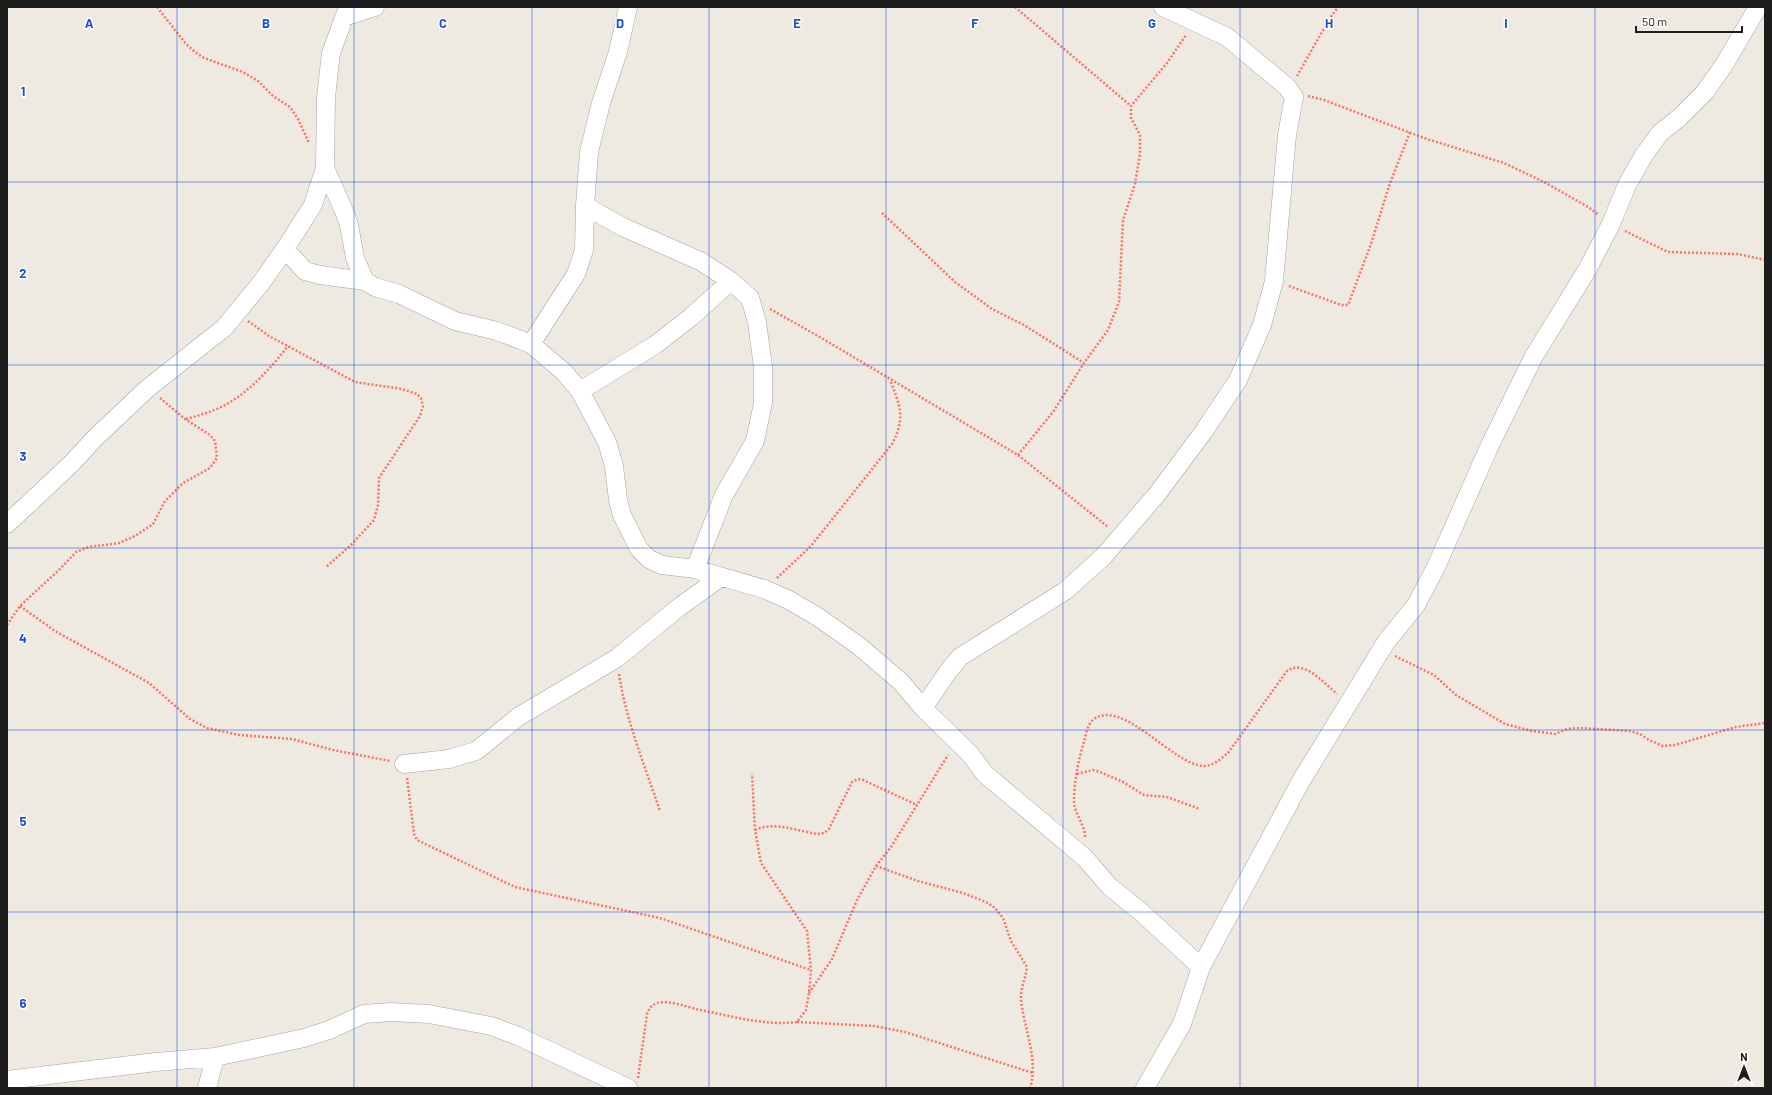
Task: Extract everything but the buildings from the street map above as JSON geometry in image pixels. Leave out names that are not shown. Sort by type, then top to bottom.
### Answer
[{"type":"street","points":[[7,524],[72,464],[96,437],[148,388],[224,328],[261,283],[313,205],[326,168],[326,97],[331,53],[346,12],[374,7]]},
{"type":"street","points":[[531,344],[576,274],[584,250],[584,206],[590,152],[601,103],[618,52],[628,7]]},
{"type":"street","points":[[923,708],[960,657],[1065,591],[1103,558],[1162,487],[1238,380],[1262,326],[1274,281],[1287,135],[1294,97],[1289,90],[1227,37],[1163,7]]},
{"type":"street","points":[[1145,1088],[1182,1024],[1201,967],[1301,781],[1382,649],[1416,605],[1436,567],[1490,445],[1534,356],[1587,270],[1611,224],[1627,185],[1644,155],[1660,133],[1680,117],[1705,92],[1724,65],[1758,7]]},
{"type":"street","points":[[326,168],[349,225],[355,258],[365,281]]},
{"type":"street","points":[[584,206],[623,227],[700,261],[731,281],[750,298],[757,322],[764,367],[764,403],[755,441],[724,495],[695,568]]},
{"type":"street","points":[[285,249],[305,271],[326,276],[365,281],[375,287],[400,294],[455,321],[497,331],[531,344],[564,372],[580,391],[607,442],[614,466],[618,500],[622,515],[639,549],[649,559],[662,565],[695,568],[764,589],[789,600],[818,617],[859,646],[901,682],[923,708],[957,741],[991,779],[1085,858],[1109,886],[1141,912],[1201,967]]},
{"type":"street","points":[[580,391],[656,345],[691,317],[731,281]]},
{"type":"street","points":[[404,764],[449,759],[476,751],[518,717],[617,658],[678,608],[721,577]]},
{"type":"street","points":[[7,1080],[156,1062],[215,1057],[304,1038],[329,1030],[364,1014],[391,1012],[429,1014],[491,1026],[633,1084]]},
{"type":"street","points":[[207,1088],[215,1057]]},
{"type":"path","points":[[157,7],[186,44],[195,52],[204,58],[243,72],[258,81],[273,96],[290,107],[298,119],[310,146]]},
{"type":"path","points":[[1015,7],[1131,106]]},
{"type":"path","points":[[1338,7],[1330,18],[1301,72],[1289,90],[1324,100],[1410,132],[1504,163],[1567,195],[1588,207],[1611,224],[1668,252],[1738,254],[1765,260]]},
{"type":"path","points":[[1018,455],[1053,412],[1084,363],[1108,330],[1119,302],[1123,220],[1135,184],[1140,154],[1140,135],[1131,118],[1131,106],[1166,63],[1196,22]]},
{"type":"path","points":[[1274,281],[1341,305],[1348,305],[1371,244],[1389,186],[1410,132]]},
{"type":"path","points":[[882,213],[955,282],[992,309],[1024,326],[1084,363]]},
{"type":"path","points":[[750,298],[818,336],[1018,455],[1120,537]]},
{"type":"path","points":[[237,313],[269,336],[355,382],[402,389],[417,394],[421,398],[423,406],[420,416],[379,478],[378,505],[374,520],[350,546],[326,567]]},
{"type":"path","points":[[186,419],[219,408],[244,391],[267,372],[288,346]]},
{"type":"path","points":[[764,589],[811,546],[892,444],[899,431],[902,420],[900,404],[890,379]]},
{"type":"path","points":[[7,625],[20,606],[60,570],[76,552],[89,547],[120,543],[135,536],[153,524],[165,501],[183,482],[210,468],[217,458],[215,441],[210,435],[186,419],[148,388]]},
{"type":"path","points":[[20,606],[55,631],[149,683],[190,719],[207,728],[239,735],[292,739],[333,750],[404,764],[408,781],[414,834],[417,840],[516,887],[660,918],[811,970]]},
{"type":"path","points":[[1382,649],[1434,675],[1456,695],[1505,724],[1524,730],[1555,734],[1567,729],[1579,728],[1630,731],[1640,734],[1649,740],[1664,746],[1674,745],[1736,727],[1765,723]]},
{"type":"path","points":[[617,658],[627,713],[660,811]]},
{"type":"path","points":[[1085,858],[1085,835],[1074,804],[1077,774],[1088,728],[1093,720],[1099,717],[1110,716],[1122,718],[1137,726],[1189,762],[1206,766],[1216,763],[1228,753],[1282,677],[1293,666],[1300,667],[1312,673],[1348,704]]},
{"type":"path","points":[[809,993],[832,960],[857,900],[876,866],[891,847],[957,741]]},
{"type":"path","points":[[1077,774],[1092,770],[1100,772],[1123,782],[1144,795],[1167,797],[1200,809]]},
{"type":"path","points":[[752,774],[755,830],[761,863],[807,930],[811,970],[809,993],[806,1010],[797,1022]]},
{"type":"path","points":[[755,830],[762,826],[771,826],[817,834],[824,833],[829,829],[852,782],[858,779],[917,805]]},
{"type":"path","points":[[876,866],[918,881],[963,893],[986,902],[995,908],[1003,918],[1011,941],[1028,967],[1021,998],[1024,1022],[1033,1057],[1033,1073],[1030,1088]]},
{"type":"path","points":[[633,1084],[646,1014],[651,1006],[658,1003],[670,1003],[728,1016],[782,1024],[797,1022],[874,1026],[898,1030],[1033,1073]]}]
